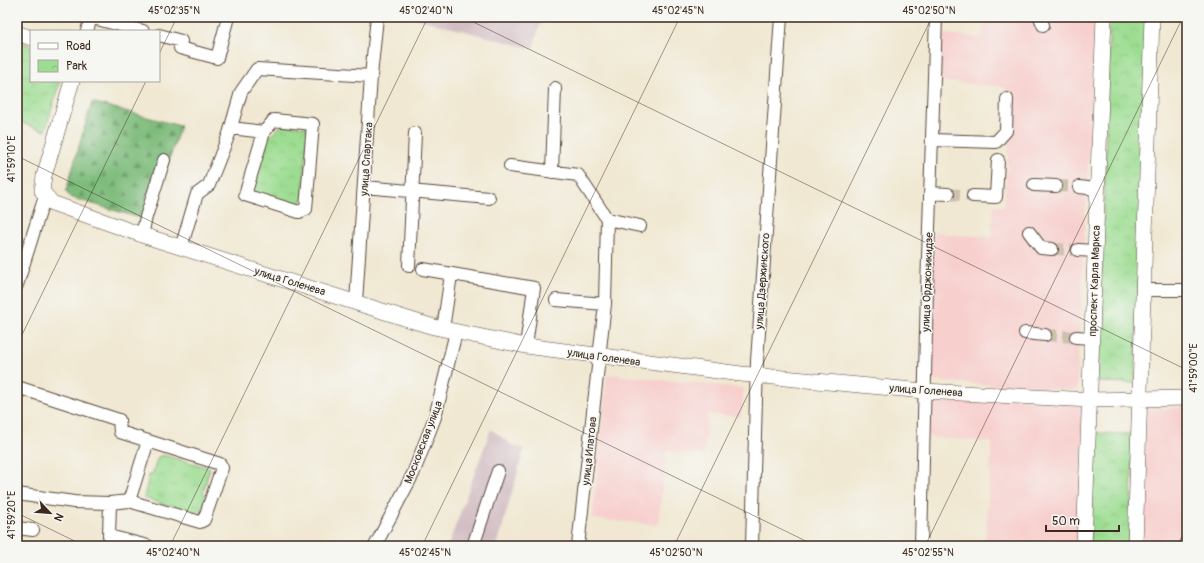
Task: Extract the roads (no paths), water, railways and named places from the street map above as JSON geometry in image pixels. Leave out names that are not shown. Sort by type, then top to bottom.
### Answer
[{"type":"main road","name":"проспект Карла Маркса","points":[[1084,546],[1104,17]]},
{"type":"main road","points":[[1135,546],[1141,400],[1152,17]]},
{"type":"main road","points":[[17,33],[30,38]]},
{"type":"main road","points":[[45,196],[42,191],[44,176],[72,82]]},
{"type":"main road","name":"улица Голенева","points":[[45,196],[52,204],[59,207],[181,248],[450,330],[526,346],[599,357],[756,376],[924,391],[1090,400],[1187,398]]},
{"type":"street","points":[[87,30],[91,17],[139,30]]},
{"type":"street","points":[[160,35],[181,41],[180,48],[217,58],[228,17]]},
{"type":"street","points":[[372,17],[377,17]]},
{"type":"street","name":"улица Спартака","points":[[356,302],[371,76],[377,17]]},
{"type":"street","name":"улица Дзержинского","points":[[752,546],[756,376],[781,17]]},
{"type":"street","name":"улица Орджоникидзе","points":[[921,546],[924,391],[936,17]]},
{"type":"street","points":[[181,248],[197,194],[213,185],[241,92],[257,69],[371,76]]},
{"type":"street","points":[[552,172],[555,88]]},
{"type":"street","points":[[932,140],[996,142],[1006,131],[1008,99]]},
{"type":"street","points":[[274,120],[313,124],[306,209],[299,212],[245,195],[264,132],[274,120]]},
{"type":"street","points":[[231,128],[264,132]]},
{"type":"street","points":[[409,266],[415,133]]},
{"type":"street","points":[[142,235],[146,217],[164,160]]},
{"type":"street","points":[[973,196],[996,197],[998,160]]},
{"type":"street","points":[[510,166],[578,175],[607,219],[640,226]]},
{"type":"street","points":[[1034,185],[1056,186]]},
{"type":"street","points":[[364,187],[489,198]]},
{"type":"street","points":[[1079,188],[1097,189]]},
{"type":"street","points":[[931,193],[948,194]]},
{"type":"street","points":[[18,282],[45,196]]},
{"type":"street","name":"улица Ипатова","points":[[578,546],[605,304],[607,219]]},
{"type":"street","points":[[1028,232],[1041,248],[1052,249]]},
{"type":"street","points":[[1078,250],[1095,250]]},
{"type":"street","points":[[423,269],[534,288],[526,346]]},
{"type":"street","name":"Московская улица","points":[[375,546],[413,474],[435,417],[450,330],[452,275]]},
{"type":"street","points":[[1144,290],[1187,290]]},
{"type":"street","points":[[556,300],[605,304]]},
{"type":"street","points":[[1025,333],[1045,335]]},
{"type":"street","points":[[1076,337],[1092,338]]},
{"type":"street","points":[[17,387],[119,420],[120,432],[220,464],[222,468],[204,520],[200,522],[129,501],[110,504],[74,502],[17,494]]},
{"type":"street","points":[[129,501],[148,441]]},
{"type":"street","points":[[474,546],[498,471]]},
{"type":"street","points":[[110,504],[109,536],[148,546]]},
{"type":"street","points":[[17,528],[33,530]]},
{"type":"tunnel","points":[[1056,186],[1079,187]]},
{"type":"tunnel","points":[[948,194],[973,196]]},
{"type":"tunnel","points":[[1052,249],[1078,250]]},
{"type":"tunnel","points":[[1045,335],[1076,337]]}]
